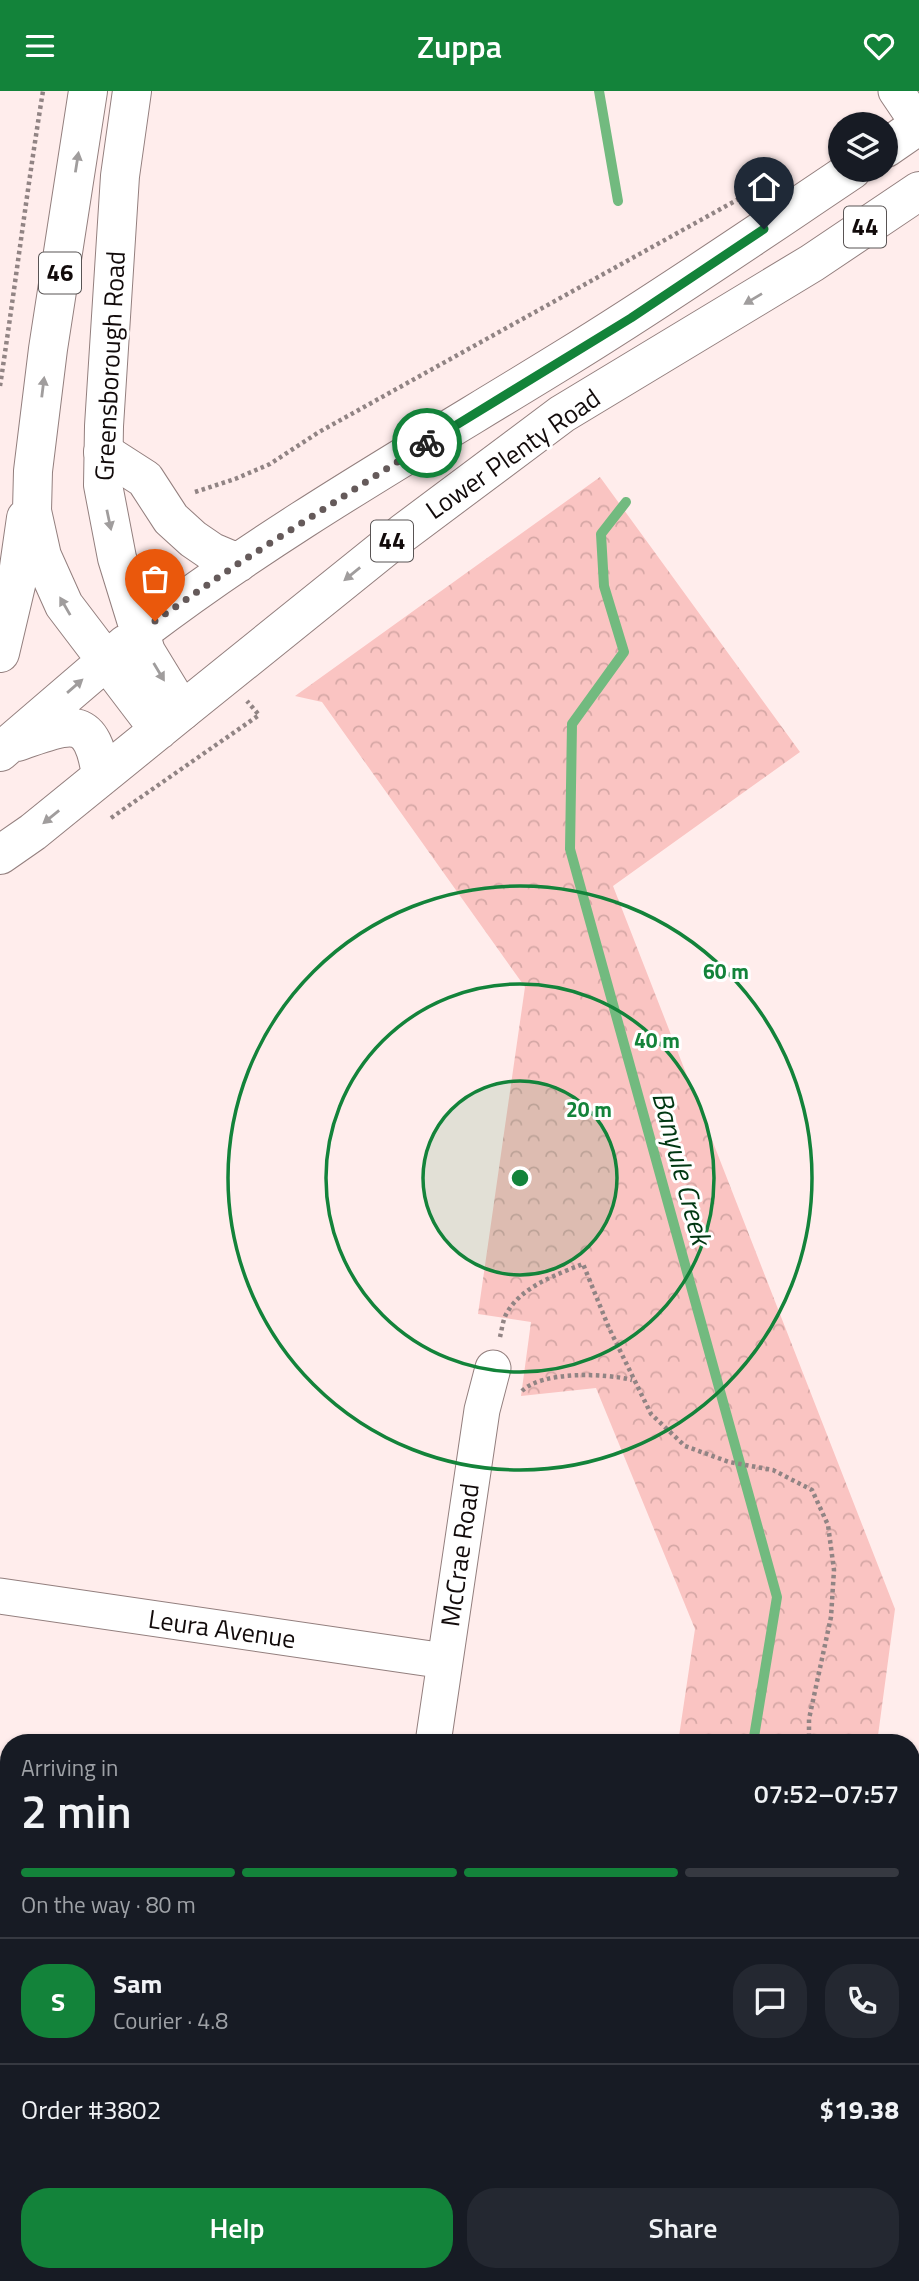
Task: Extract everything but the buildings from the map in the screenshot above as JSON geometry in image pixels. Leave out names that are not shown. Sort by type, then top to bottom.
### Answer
[{"type":"main road","name":"Greensborough Road","points":[[89,91],[48,349],[35,455],[32,510],[42,556],[64,605],[106,660],[171,720]]},
{"type":"main road","name":"Greensborough Road","points":[[132,91],[120,176],[103,485],[124,582],[171,720]]},
{"type":"main road","points":[[898,140],[919,125]]},
{"type":"main road","name":"Lower Plenty Road","points":[[4,748],[141,632],[239,563],[343,495],[631,318],[834,182]]},
{"type":"main road","name":"Lower Plenty Road","points":[[0,855],[33,832],[403,533],[562,414],[812,263],[919,191]]},
{"type":"main road","points":[[103,452],[145,479],[171,519],[194,539],[212,552],[239,563]]},
{"type":"main road","name":"46","points":[[0,653],[18,574],[35,455]]},
{"type":"main road","points":[[4,748],[57,730],[81,730],[91,737],[95,745],[101,776]]},
{"type":"street","points":[[896,91],[919,125]]},
{"type":"street","name":"McCrae Road","points":[[434,1734],[482,1410],[492,1368]]},
{"type":"street","name":"Leura Avenue","points":[[0,1596],[444,1661]]},
{"type":"path","points":[[0,386],[21,227],[43,91]]},
{"type":"path","points":[[188,497],[205,487],[235,479],[270,464],[319,432],[757,188]]},
{"type":"path","points":[[101,825],[259,715]]},
{"type":"path","points":[[492,1368],[509,1309],[536,1286],[583,1264],[632,1380],[651,1414],[685,1446],[729,1462],[773,1470],[812,1490],[828,1525],[834,1570],[831,1617],[809,1719],[809,1734]]},
{"type":"path","points":[[518,1397],[524,1388],[532,1383],[569,1376],[617,1376],[632,1380]]},
{"type":"green space","points":[[600,477],[800,752],[613,886],[895,1609],[878,1734],[679,1734],[695,1629],[596,1388],[521,1396],[531,1322],[478,1314],[525,987],[322,702],[295,696]]},
{"type":"waterway","name":"Banyule Creek","points":[[599,91],[618,201]]},
{"type":"waterway","name":"Banyule Creek","points":[[626,502],[601,534],[604,586],[624,652],[572,724],[570,849],[777,1597],[754,1734]]},
{"type":"way so far","points":[[155,621],[239,563],[427,443]]},
{"type":"route","points":[[427,443],[631,318],[764,229]]}]
